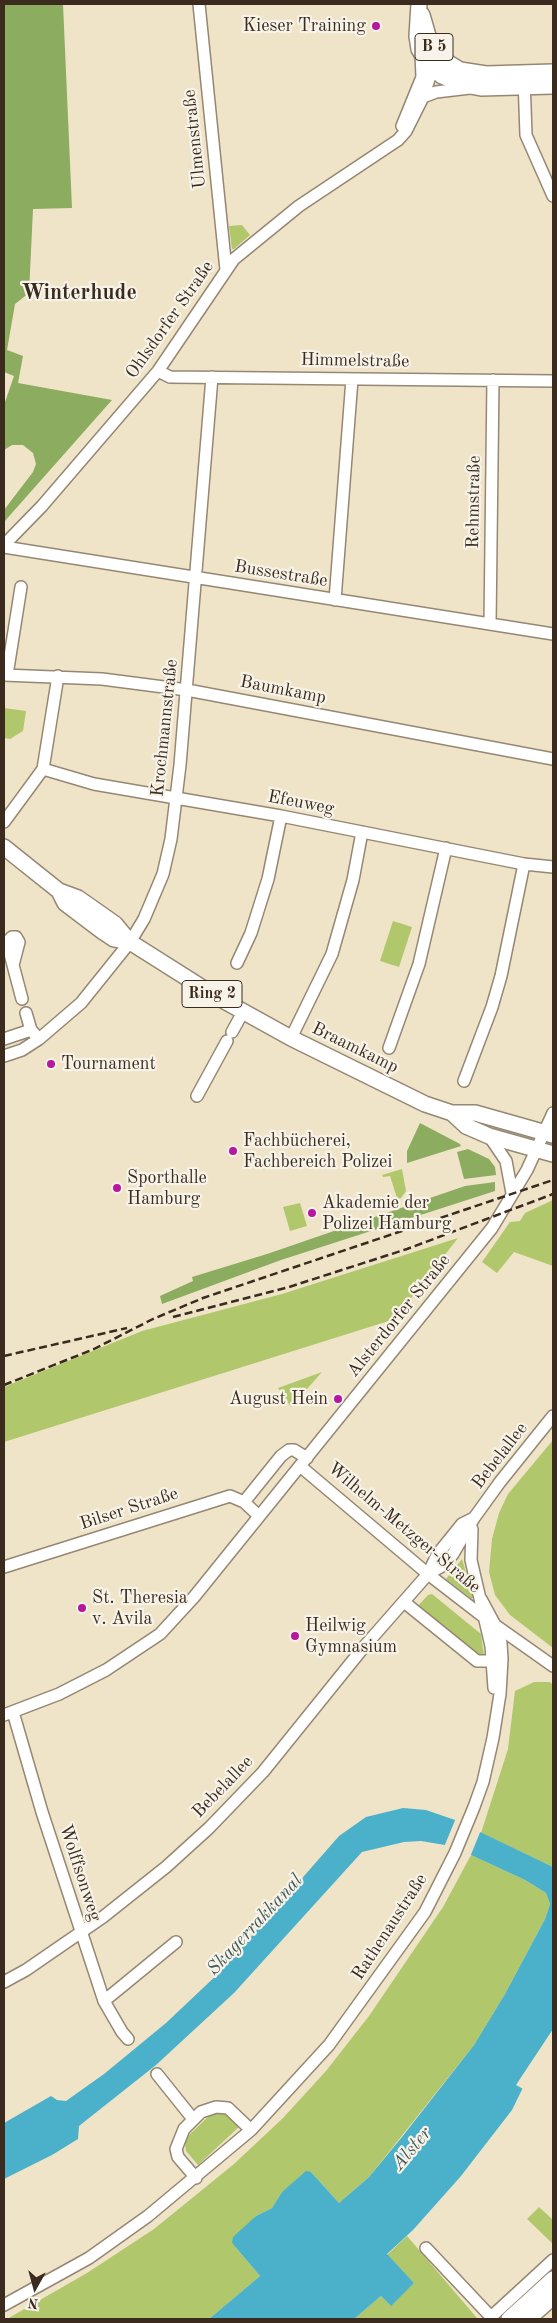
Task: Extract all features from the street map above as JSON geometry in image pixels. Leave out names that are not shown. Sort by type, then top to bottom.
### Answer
[{"type":"main road","name":"B 5","points":[[420,6],[429,39],[437,53],[445,61],[460,70],[500,74],[553,86]]},
{"type":"main road","name":"B 5","points":[[420,6],[417,36],[421,53],[434,75],[475,88],[524,80],[553,72]]},
{"type":"main road","name":"Braamkamp","points":[[4,847],[59,891],[65,903],[102,931],[114,939],[130,942],[243,1012],[425,1104],[452,1114],[466,1126],[489,1136],[535,1151],[553,1154]]},
{"type":"main road","name":"Braamkamp","points":[[452,1114],[475,1113],[548,1134]]},
{"type":"main road","points":[[510,2319],[553,2279]]},
{"type":"main road","points":[[528,2319],[553,2297]]},
{"type":"street","name":"Ulmenstraße","points":[[199,4],[226,270]]},
{"type":"street","points":[[421,53],[423,72],[421,93]]},
{"type":"street","points":[[421,93],[434,75],[437,53]]},
{"type":"street","points":[[434,75],[466,78],[500,74]]},
{"type":"street","points":[[524,80],[526,132],[553,196]]},
{"type":"street","points":[[421,93],[475,88]]},
{"type":"street","name":"Ohlsdorfer Straße","points":[[4,546],[72,472],[158,371],[226,270],[243,250],[292,212],[390,145],[406,131],[421,93]]},
{"type":"street","name":"Himmelstraße","points":[[158,371],[170,377],[553,381]]},
{"type":"street","name":"Krochmannstraße","points":[[4,1056],[22,1050],[35,1034],[81,1003],[130,942],[144,918],[163,874],[171,839],[187,690],[212,377]]},
{"type":"street","points":[[335,600],[352,379]]},
{"type":"street","name":"Rehmstraße","points":[[490,624],[493,380]]},
{"type":"street","name":"Bussestraße","points":[[4,546],[553,634]]},
{"type":"street","points":[[6,675],[21,587]]},
{"type":"street","name":"Baumkamp","points":[[6,675],[102,679],[187,690],[553,759]]},
{"type":"street","points":[[4,822],[43,769],[58,676]]},
{"type":"street","name":"Efeuweg","points":[[43,769],[94,784],[281,816],[524,864],[553,867]]},
{"type":"street","points":[[237,963],[251,933],[268,880],[281,816]]},
{"type":"street","points":[[292,1038],[332,954],[353,880],[362,832]]},
{"type":"street","points":[[388,1048],[419,964],[446,848]]},
{"type":"street","points":[[464,1080],[502,976],[524,864]]},
{"type":"street","points":[[13,965],[22,999]]},
{"type":"street","points":[[198,1096],[243,1012]]},
{"type":"street","points":[[26,1013],[35,1034]]},
{"type":"street","name":"Krochmannstraße","points":[[4,1038],[35,1034]]},
{"type":"street","name":"Alsterdorfer Straße","points":[[8,1713],[82,1684],[135,1652],[160,1634],[194,1597],[457,1274],[492,1228],[527,1170],[535,1151],[548,1134],[553,1113]]},
{"type":"street","points":[[489,1136],[506,1161],[512,1193]]},
{"type":"street","name":"Bebelallee","points":[[4,1982],[82,1934],[166,1867],[218,1819],[268,1765],[365,1646],[428,1574],[444,1565],[500,1482],[553,1416]]},
{"type":"street","points":[[260,1516],[244,1502],[281,1456],[289,1450],[294,1450],[304,1462]]},
{"type":"street","name":"Wilhelm-Metzger-Straße","points":[[304,1462],[428,1574],[485,1618],[553,1666]]},
{"type":"street","name":"Bilser Straße","points":[[4,1566],[230,1496],[244,1502]]},
{"type":"street","name":"Wilhelm-Metzger-Straße","points":[[474,1518],[470,1549],[473,1572],[485,1618]]},
{"type":"street","name":"Wilhelm-Metzger-Straße","points":[[481,1599],[495,1625]]},
{"type":"street","points":[[404,1602],[477,1661],[497,1660],[510,1650],[527,1647]]},
{"type":"street","name":"Rathenaustraße","points":[[4,2305],[89,2258],[148,2216],[196,2178],[251,2130],[307,2072],[352,2015],[424,1912],[455,1853],[474,1807],[488,1760],[500,1694],[497,1660],[485,1618]]},
{"type":"street","name":"Rathenaustraße","points":[[495,1625],[501,1643],[497,1660]]},
{"type":"street","name":"Wolffsonweg","points":[[8,1713],[104,2001],[128,2039]]},
{"type":"street","points":[[104,2001],[176,1942]]},
{"type":"street","points":[[157,2074],[193,2118]]},
{"type":"street","points":[[196,2178],[178,2157],[176,2148],[184,2129],[193,2118],[208,2108],[222,2106],[228,2108],[251,2130]]},
{"type":"street","points":[[426,2248],[492,2318],[553,2260]]},
{"type":"green space","points":[[4,4],[63,4],[72,208],[33,209],[29,293],[15,304],[7,350],[23,356],[18,383],[112,400],[4,522],[4,510],[33,472],[36,464],[33,453],[23,445],[12,445],[4,450],[4,405],[14,376],[4,372]]},
{"type":"green space","points":[[242,225],[250,235],[232,249],[229,226]]},
{"type":"green space","points":[[4,708],[26,711],[23,731],[10,739],[5,738],[4,741]]},
{"type":"green space","points":[[393,921],[412,927],[399,967],[380,961]]},
{"type":"green space","points":[[420,1123],[461,1146],[407,1163],[407,1151]]},
{"type":"green space","points":[[468,1149],[489,1159],[495,1167],[496,1175],[464,1179],[457,1152]]},
{"type":"green space","points":[[402,1169],[406,1191],[401,1198],[392,1201],[397,1198],[390,1176],[383,1177],[382,1175]]},
{"type":"green space","points":[[495,1182],[495,1191],[281,1260],[162,1304],[160,1296],[193,1281],[192,1277],[267,1254],[465,1186]]},
{"type":"green space","points":[[553,1200],[553,1266],[514,1252],[497,1273],[482,1262],[510,1222],[520,1221],[525,1213]]},
{"type":"green space","points":[[300,1203],[307,1226],[290,1231],[283,1207]]},
{"type":"green space","points":[[458,1238],[395,1319],[4,1442],[4,1387],[142,1331],[282,1294]]},
{"type":"green space","points":[[322,1372],[291,1407],[278,1388]]},
{"type":"green space","points":[[553,1440],[553,1648],[510,1615],[495,1595],[489,1572],[492,1539],[499,1513],[508,1494]]},
{"type":"green space","points":[[462,1559],[473,1596],[472,1599],[446,1579]]},
{"type":"green space","points":[[432,1594],[481,1634],[484,1656],[479,1657],[417,1607],[428,1595]]},
{"type":"green space","points":[[534,1682],[550,1682],[553,1685],[553,1867],[481,1833],[508,1749],[515,1691]]},
{"type":"green space","points":[[471,1855],[525,1880],[546,1893],[550,1904],[545,1919],[505,1994],[474,2045],[369,2177],[339,2203],[311,2172],[282,2192],[272,2208],[256,2216],[232,2243],[260,2276],[209,2319],[7,2319],[87,2273],[154,2229],[234,2164],[283,2118],[326,2071],[369,2016],[443,1907]]},
{"type":"green space","points":[[221,2110],[229,2113],[240,2126],[198,2165],[186,2151],[187,2137],[212,2113]]},
{"type":"green space","points":[[539,2207],[553,2220],[553,2244],[527,2219]]},
{"type":"green space","points":[[407,2236],[476,2319],[354,2319],[381,2296],[390,2305],[414,2283],[387,2255]]},
{"type":"water","name":"Alster","points":[[403,1808],[426,1810],[455,1820],[553,1867],[553,2034],[537,2059],[512,2110],[461,2176],[413,2230],[387,2254],[414,2283],[391,2306],[381,2296],[354,2319],[209,2319],[260,2276],[232,2243],[233,2237],[256,2216],[272,2208],[282,2192],[306,2171],[311,2172],[339,2203],[369,2177],[402,2137],[474,2045],[505,1994],[545,1919],[550,1904],[546,1893],[525,1880],[445,1845],[421,1841],[404,1842],[362,1852],[234,1993],[156,2065],[79,2126],[78,2139],[52,2155],[4,2179],[4,2123],[51,2096],[57,2100],[66,2101],[104,2074],[166,2023],[221,1971],[339,1836],[366,1817]]},
{"type":"pier","points":[[456,1818],[481,1830],[470,1857],[444,1847]]},
{"type":"pier","points":[[553,2029],[553,2038],[525,2090],[516,2085]]},
{"type":"railway","points":[[4,1385],[94,1349],[153,1319],[203,1298],[553,1180]]},
{"type":"railway","points":[[173,1317],[289,1287],[407,1249],[553,1194]]},
{"type":"railway","points":[[4,1356],[127,1328]]},
{"type":"place","name":"Kieser Training","points":[[376,26]]},
{"type":"place","name":"Tournament","points":[[51,1064]]},
{"type":"place","name":"Fachbücherei, Fachbereich Polizei","points":[[233,1151]]},
{"type":"place","name":"Sporthalle Hamburg","points":[[117,1188]]},
{"type":"place","name":"Akademie der Polizei Hamburg","points":[[312,1213]]},
{"type":"place","name":"August Hein","points":[[338,1399]]},
{"type":"place","name":"St. Theresia v. Avila","points":[[82,1608]]},
{"type":"place","name":"Heilwig Gymnasium","points":[[295,1636]]},
{"type":"district","name":"Winterhude","points":[[79,293]]},
{"type":"water label","name":"Skagerrakkanal","points":[[255,1925]]}]
